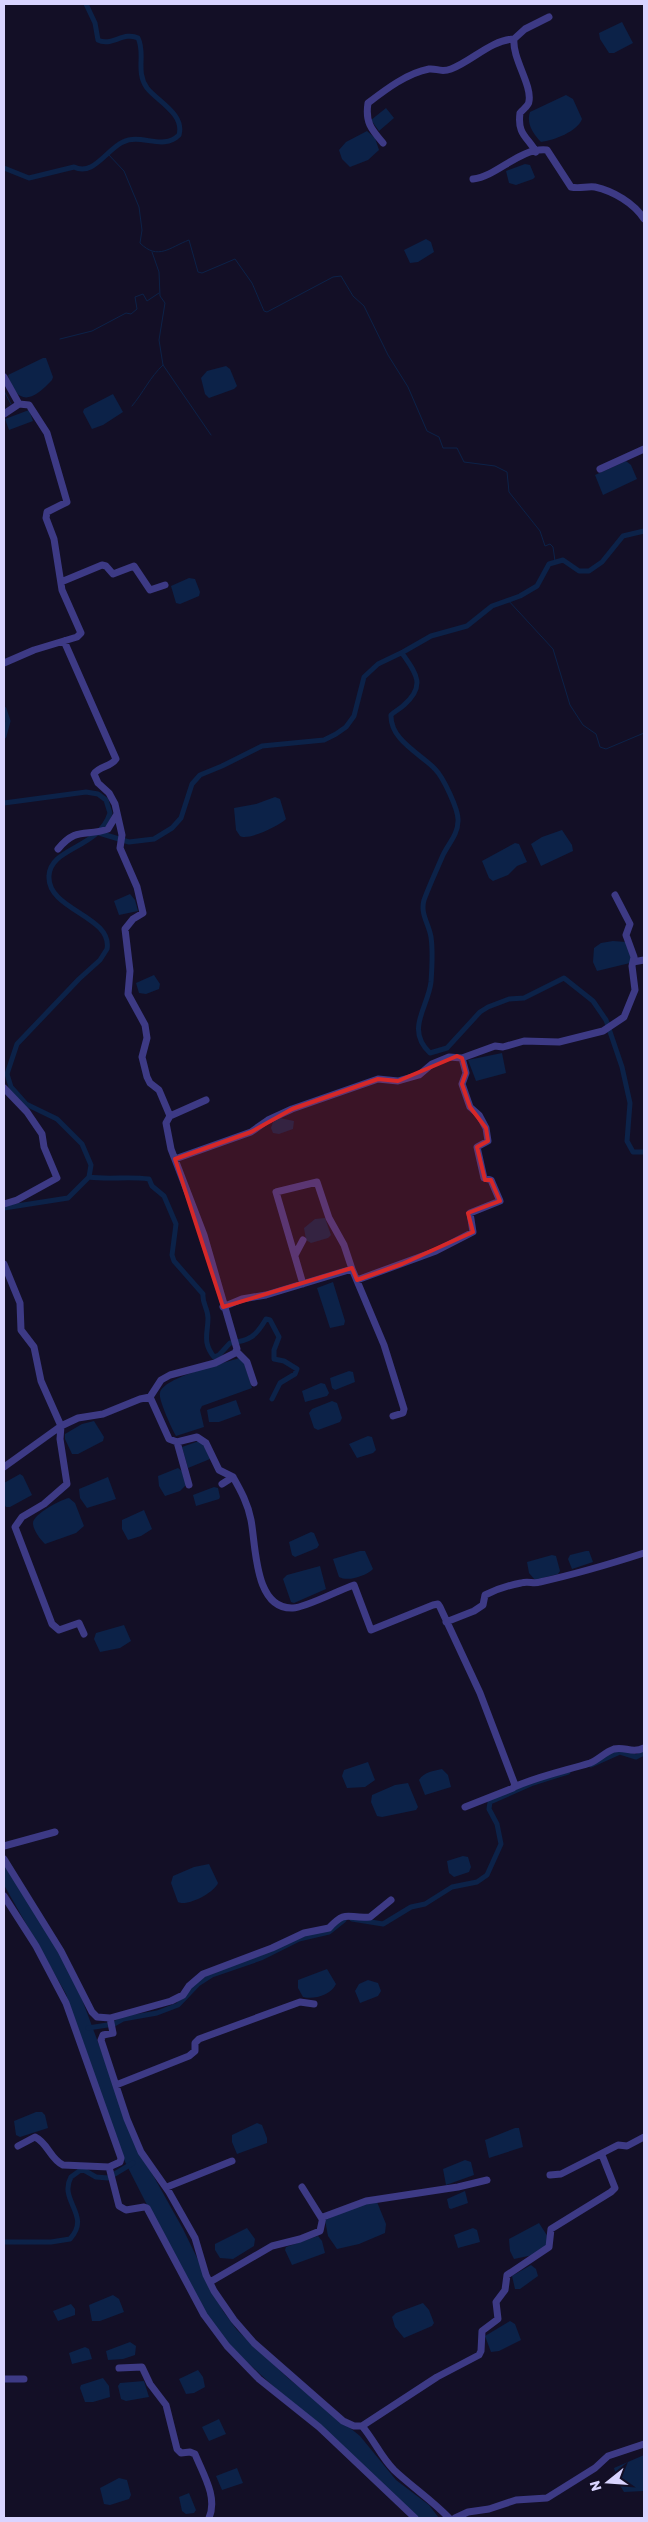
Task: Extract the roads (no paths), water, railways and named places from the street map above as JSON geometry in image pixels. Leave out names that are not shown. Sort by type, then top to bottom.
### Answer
[{"type":"street","points":[[383,143],[369,126],[366,116],[368,103],[391,86],[416,74],[429,69],[440,72],[452,68],[491,47],[514,38],[525,29],[549,17]]},
{"type":"street","points":[[514,38],[515,51],[529,97],[528,105],[520,113],[520,125],[524,138],[536,152]]},
{"type":"street","points":[[473,179],[487,176],[501,166],[543,149],[549,151],[571,187],[594,187],[608,191],[634,205],[644,219]]},
{"type":"street","points":[[4,377],[19,404]]},
{"type":"street","points":[[4,414],[19,404],[25,403],[32,406],[47,433],[66,497],[66,505],[49,511],[46,518],[54,539],[56,562],[69,609],[81,632],[77,637],[4,663]]},
{"type":"street","points":[[600,469],[644,448]]},
{"type":"street","points":[[61,582],[102,565],[106,566],[113,574],[134,566],[150,590],[165,585]]},
{"type":"street","points":[[64,641],[116,759],[112,763],[96,770],[94,774],[98,783],[112,798],[118,814],[122,837],[120,845],[137,887],[143,910],[143,913],[133,919],[125,929],[130,970],[128,994],[145,1025],[147,1038],[142,1057],[144,1070],[150,1083],[159,1090],[170,1116]]},
{"type":"street","points":[[58,849],[73,835],[85,831],[101,831],[112,827],[118,814]]},
{"type":"street","points":[[175,1159],[250,1132],[268,1120],[292,1109],[378,1079],[398,1081],[419,1075],[432,1064],[449,1057],[462,1058],[495,1046],[503,1047],[530,1041],[559,1042],[603,1031],[611,1027],[624,1017],[635,990],[634,957],[626,935],[630,924],[615,895]]},
{"type":"street","points":[[633,962],[644,960]]},
{"type":"street","points":[[357,1280],[436,1251],[473,1232],[470,1213],[500,1201],[491,1180],[484,1178],[477,1146],[488,1141],[486,1128],[479,1115],[470,1107],[462,1084],[466,1073],[462,1058]]},
{"type":"street","points":[[4,1088],[27,1112],[42,1134],[44,1147],[57,1178],[17,1200],[4,1204]]},
{"type":"street","points":[[206,1100],[170,1116],[166,1122],[175,1159],[204,1235],[236,1351],[247,1362],[254,1383]]},
{"type":"street","points":[[303,1284],[276,1192],[317,1182],[329,1218],[344,1245],[384,1345],[387,1360],[404,1409],[403,1413],[394,1416]]},
{"type":"street","points":[[295,1255],[303,1240]]},
{"type":"street","points":[[4,1264],[20,1303],[20,1326],[34,1347],[41,1381],[61,1426],[60,1439],[67,1484],[44,1504],[22,1517],[15,1527],[52,1624],[59,1630],[79,1623],[84,1634]]},
{"type":"street","points":[[223,1307],[242,1299],[266,1295],[352,1269]]},
{"type":"street","points":[[4,1466],[61,1426],[78,1418],[103,1414],[140,1399],[150,1397],[161,1380],[170,1375],[215,1363],[236,1351]]},
{"type":"street","points":[[150,1397],[169,1438],[177,1442],[201,1438],[206,1443],[219,1470],[233,1477],[248,1507],[254,1549],[264,1588],[276,1604],[282,1607],[296,1608],[354,1585],[371,1630],[436,1604],[440,1607],[480,1693],[508,1762],[514,1787]]},
{"type":"street","points":[[177,1442],[189,1485]]},
{"type":"street","points":[[222,1484],[233,1477]]},
{"type":"street","points":[[446,1622],[482,1606],[485,1595],[499,1590],[520,1583],[538,1583],[597,1566],[609,1566],[644,1553]]},
{"type":"street","points":[[465,1807],[541,1776],[590,1763],[615,1749],[625,1749],[634,1752],[644,1748]]},
{"type":"street","points":[[4,1846],[55,1832]]},
{"type":"street","points":[[4,1859],[61,1951],[92,2012],[97,2017],[110,2019],[171,2001],[182,1995],[194,1980],[203,1974],[272,1948],[304,1933],[329,1928],[335,1920],[342,1917],[370,1917],[391,1900]]},
{"type":"street","points":[[4,1896],[44,1961],[71,2013],[90,2074],[121,2158],[120,2162],[110,2169],[63,2165],[57,2162],[41,2139],[35,2137],[18,2146]]},
{"type":"street","points":[[116,2085],[189,2056],[195,2051],[196,2041],[208,2036],[300,2002],[314,2004]]},
{"type":"street","points":[[110,2019],[113,2033],[103,2035],[102,2040],[116,2085],[141,2152],[166,2187],[195,2238],[210,2282],[234,2320],[260,2349],[343,2421],[354,2426],[362,2426],[437,2377],[478,2355],[481,2351],[482,2331],[498,2319],[496,2302],[506,2290],[507,2275],[550,2247],[551,2229],[615,2188],[602,2155]]},
{"type":"street","points":[[550,2175],[561,2174],[602,2155],[618,2145],[628,2146],[644,2137]]},
{"type":"street","points":[[166,2187],[232,2161]]},
{"type":"street","points":[[110,2169],[121,2208],[126,2210],[144,2206],[148,2211],[204,2315],[227,2346],[259,2379],[324,2432],[415,2518]]},
{"type":"street","points":[[322,2219],[366,2201],[458,2187],[488,2180]]},
{"type":"street","points":[[210,2282],[272,2246],[320,2231],[322,2219],[302,2187]]},
{"type":"street","points":[[119,2368],[142,2367],[150,2384],[162,2398],[177,2449],[181,2453],[190,2452],[195,2454],[209,2487],[213,2502],[209,2518]]},
{"type":"street","points":[[4,2379],[24,2379]]},
{"type":"street","points":[[362,2426],[393,2469],[409,2484],[428,2497],[449,2518]]},
{"type":"street","points":[[454,2518],[468,2512],[489,2509],[516,2500],[547,2498],[595,2468],[608,2456],[644,2444]]},
{"type":"water","points":[[622,22],[633,43],[614,53],[609,53],[600,39],[599,33]]},
{"type":"water","points":[[566,95],[573,99],[582,119],[570,131],[541,142],[531,128],[530,112]]},
{"type":"water","points":[[386,108],[394,118],[379,131],[371,120]]},
{"type":"water","points":[[367,131],[375,138],[379,150],[368,160],[350,167],[342,159],[339,150],[346,142]]},
{"type":"water","points":[[525,164],[530,165],[535,177],[516,185],[509,183],[506,171]]},
{"type":"water","points":[[426,239],[431,242],[434,252],[418,262],[410,263],[404,250]]},
{"type":"water","points":[[46,358],[53,377],[52,380],[38,393],[32,396],[21,396],[16,392],[8,375]]},
{"type":"water","points":[[226,366],[230,369],[237,386],[234,389],[209,398],[205,394],[201,378],[207,371]]},
{"type":"water","points":[[113,394],[123,412],[103,425],[92,429],[83,412],[84,409]]},
{"type":"water","points":[[29,410],[33,421],[9,430],[5,419]]},
{"type":"water","points":[[626,461],[631,465],[637,479],[603,495],[595,475]]},
{"type":"water","points":[[189,578],[195,579],[200,592],[199,596],[180,604],[176,603],[171,586]]},
{"type":"water","points":[[275,797],[280,799],[286,819],[256,835],[240,836],[236,830],[234,808],[256,804]]},
{"type":"water","points":[[562,830],[572,845],[573,851],[541,866],[531,844],[542,837]]},
{"type":"water","points":[[515,843],[519,844],[527,862],[517,866],[508,875],[493,881],[489,878],[482,861]]},
{"type":"water","points":[[130,894],[135,900],[138,911],[119,915],[114,901]]},
{"type":"water","points":[[613,941],[626,942],[632,959],[630,963],[597,971],[593,962],[594,948],[601,943]]},
{"type":"water","points":[[154,975],[160,984],[159,989],[146,994],[139,993],[136,983]]},
{"type":"water","points":[[502,1053],[506,1073],[476,1081],[468,1060]]},
{"type":"water","points":[[280,1118],[294,1121],[293,1129],[279,1134],[273,1133],[271,1128],[273,1122]]},
{"type":"water","points":[[325,1218],[331,1235],[328,1238],[311,1243],[306,1240],[304,1228],[315,1219]]},
{"type":"water","points":[[333,1282],[345,1321],[344,1325],[330,1328],[317,1288]]},
{"type":"water","points":[[239,1358],[243,1359],[252,1388],[202,1406],[200,1410],[204,1427],[176,1436],[161,1401],[160,1393],[164,1387],[182,1376]]},
{"type":"water","points":[[349,1371],[353,1372],[355,1382],[335,1390],[332,1388],[330,1378]]},
{"type":"water","points":[[321,1383],[325,1384],[329,1393],[327,1396],[305,1402],[302,1391]]},
{"type":"water","points":[[236,1400],[241,1414],[219,1422],[209,1422],[207,1410]]},
{"type":"water","points":[[332,1401],[337,1403],[342,1418],[340,1422],[318,1430],[314,1428],[309,1413],[312,1409]]},
{"type":"water","points":[[94,1421],[104,1437],[103,1441],[78,1454],[72,1454],[65,1439],[65,1434],[82,1424]]},
{"type":"water","points":[[368,1436],[372,1437],[376,1450],[373,1453],[357,1458],[349,1444]]},
{"type":"water","points":[[199,1441],[203,1443],[210,1459],[188,1468],[182,1447]]},
{"type":"water","points":[[178,1468],[182,1471],[186,1485],[180,1491],[165,1496],[159,1486],[158,1476]]},
{"type":"water","points":[[20,1474],[23,1476],[32,1495],[10,1507],[6,1507],[4,1504],[4,1483]]},
{"type":"water","points":[[108,1477],[116,1499],[87,1508],[80,1498],[79,1489]]},
{"type":"water","points":[[214,1487],[218,1488],[219,1499],[196,1506],[193,1495]]},
{"type":"water","points":[[69,1498],[75,1503],[84,1526],[76,1533],[45,1544],[34,1529],[34,1519],[48,1508]]},
{"type":"water","points":[[144,1510],[152,1529],[141,1536],[128,1540],[122,1529],[122,1520]]},
{"type":"water","points":[[311,1532],[314,1533],[319,1545],[317,1548],[295,1557],[292,1555],[289,1542]]},
{"type":"water","points":[[365,1551],[373,1569],[357,1578],[347,1579],[339,1577],[333,1559]]},
{"type":"water","points":[[589,1551],[593,1562],[572,1569],[568,1559],[570,1555]]},
{"type":"water","points":[[552,1555],[556,1556],[560,1571],[558,1574],[535,1580],[529,1573],[527,1562]]},
{"type":"water","points":[[320,1566],[326,1589],[294,1603],[291,1602],[283,1579],[287,1575]]},
{"type":"water","points":[[124,1625],[131,1641],[120,1648],[100,1652],[94,1639],[96,1633]]},
{"type":"water","points":[[368,1762],[375,1780],[365,1787],[347,1788],[342,1776],[344,1770]]},
{"type":"water","points":[[442,1769],[448,1775],[451,1787],[425,1795],[419,1780],[432,1771]]},
{"type":"water","points":[[408,1783],[418,1807],[416,1810],[382,1817],[377,1816],[371,1802],[372,1795],[395,1785]]},
{"type":"water","points":[[463,1856],[468,1857],[471,1867],[469,1872],[454,1877],[449,1873],[447,1861]]},
{"type":"water","points":[[4,1864],[54,1943],[76,1983],[118,2096],[149,2168],[183,2229],[223,2311],[237,2330],[288,2378],[360,2436],[396,2480],[429,2505],[439,2518],[417,2518],[223,2340],[196,2301],[120,2152],[66,1994],[4,1885]]},
{"type":"water","points":[[209,1864],[218,1883],[216,1887],[194,1901],[187,1903],[178,1902],[171,1883],[173,1876],[194,1867]]},
{"type":"water","points":[[327,1969],[336,1984],[334,1988],[322,1996],[303,1997],[298,1988],[298,1980]]},
{"type":"water","points":[[368,1980],[378,1983],[381,1991],[378,1996],[360,2003],[355,1991],[359,1984]]},
{"type":"water","points":[[36,2112],[42,2112],[45,2115],[48,2128],[20,2137],[16,2135],[14,2121]]},
{"type":"water","points":[[257,2123],[262,2125],[267,2143],[237,2154],[232,2142],[232,2135]]},
{"type":"water","points":[[519,2128],[523,2147],[489,2158],[485,2140]]},
{"type":"water","points":[[465,2160],[471,2162],[474,2175],[446,2185],[443,2169]]},
{"type":"water","points":[[465,2191],[468,2203],[449,2208],[447,2199]]},
{"type":"water","points":[[377,2202],[386,2224],[385,2233],[359,2244],[337,2249],[328,2236],[325,2220],[356,2206]]},
{"type":"water","points":[[539,2223],[548,2237],[548,2245],[533,2255],[514,2259],[510,2251],[509,2239]]},
{"type":"water","points":[[247,2228],[255,2239],[254,2246],[233,2259],[220,2258],[215,2250],[215,2244]]},
{"type":"water","points":[[473,2228],[477,2230],[480,2242],[458,2248],[454,2235]]},
{"type":"water","points":[[318,2236],[322,2241],[325,2253],[292,2265],[285,2250],[286,2247]]},
{"type":"water","points":[[531,2265],[536,2269],[538,2276],[520,2289],[515,2289],[512,2276]]},
{"type":"water","points":[[113,2295],[119,2299],[124,2312],[100,2321],[92,2321],[89,2305]]},
{"type":"water","points":[[423,2303],[429,2310],[434,2323],[432,2326],[404,2338],[395,2327],[392,2317],[396,2313]]},
{"type":"water","points":[[71,2304],[75,2309],[75,2315],[58,2321],[53,2311]]},
{"type":"water","points":[[510,2321],[515,2324],[521,2340],[499,2351],[491,2352],[485,2336]]},
{"type":"water","points":[[130,2342],[136,2346],[135,2355],[123,2359],[108,2360],[106,2351]]},
{"type":"water","points":[[85,2347],[89,2349],[92,2359],[72,2364],[69,2353]]},
{"type":"water","points":[[198,2370],[203,2377],[205,2387],[194,2393],[186,2394],[179,2379]]},
{"type":"water","points":[[103,2378],[109,2386],[110,2397],[93,2402],[85,2402],[80,2388],[81,2385]]},
{"type":"water","points":[[144,2381],[149,2397],[126,2401],[121,2399],[118,2386],[120,2383]]},
{"type":"water","points":[[219,2419],[226,2434],[209,2441],[202,2427]]},
{"type":"water","points":[[644,2455],[644,2491],[624,2492],[618,2482],[614,2468]]},
{"type":"water","points":[[237,2468],[243,2483],[222,2490],[216,2476]]},
{"type":"water","points":[[119,2478],[127,2480],[131,2495],[129,2499],[110,2505],[104,2504],[100,2488]]},
{"type":"water","points":[[189,2493],[196,2510],[194,2513],[186,2514],[182,2511],[179,2497]]},
{"type":"waterway","points":[[4,168],[29,178],[74,167],[87,168],[100,161],[117,145],[123,142],[137,139],[166,142],[173,140],[179,135],[180,127],[174,114],[151,93],[143,82],[141,50],[138,38],[128,36],[108,42],[98,40],[95,23],[86,4]]},
{"type":"waterway","points":[[108,154],[124,171],[139,207],[142,230],[140,243],[146,248],[158,252],[170,249],[189,240],[198,272],[202,273],[235,259],[252,283],[264,311],[267,312],[333,277],[341,276],[353,296],[364,306],[388,355],[408,387],[427,431],[439,437],[443,448],[457,448],[464,462],[495,466],[507,472],[509,492],[540,531],[545,546],[550,544],[553,547],[555,561]]},
{"type":"waterway","points":[[152,252],[159,272],[160,296],[165,303],[159,340],[163,365],[211,435]]},
{"type":"waterway","points":[[60,339],[92,331],[126,313],[131,314],[137,309],[135,297],[143,294],[147,301],[159,293]]},
{"type":"waterway","points":[[132,406],[163,365]]},
{"type":"waterway","points":[[4,391],[11,404]]},
{"type":"waterway","points":[[99,833],[129,842],[154,839],[172,828],[181,818],[192,784],[200,775],[262,746],[324,740],[336,734],[346,727],[354,716],[364,677],[378,664],[431,636],[467,626],[492,606],[520,596],[537,586],[549,564],[563,560],[579,571],[589,571],[602,562],[623,536],[644,531]]},
{"type":"waterway","points":[[507,599],[553,649],[570,705],[583,725],[596,734],[600,747],[606,749],[644,733]]},
{"type":"waterway","points":[[402,653],[411,666],[417,685],[411,698],[391,715],[392,724],[395,732],[407,746],[429,763],[438,773],[446,786],[458,816],[458,826],[455,834],[443,855],[423,905],[431,937],[432,954],[431,982],[419,1027],[419,1035],[423,1044],[430,1053],[447,1048],[480,1012],[488,1007],[509,999],[524,998],[564,978],[593,1001],[606,1020],[622,1067],[630,1103],[627,1141],[633,1152],[644,1152]]},
{"type":"waterway","points":[[4,709],[8,721],[4,736]]},
{"type":"waterway","points":[[4,803],[86,792],[98,794],[106,800],[110,813],[104,825],[96,834],[57,859],[51,866],[49,876],[51,888],[58,897],[100,928],[106,938],[107,949],[100,960],[79,979],[17,1044],[7,1074],[11,1087],[26,1104],[57,1119],[82,1144],[91,1165],[89,1177],[68,1198],[4,1208]]},
{"type":"waterway","points":[[89,1177],[149,1179],[152,1186],[164,1196],[176,1224],[172,1255],[174,1261],[203,1294],[203,1301],[208,1315],[207,1342],[210,1352],[214,1357],[219,1355],[230,1343],[252,1337],[266,1319],[270,1320],[279,1337],[274,1350],[274,1359],[284,1361],[297,1369],[295,1374],[280,1383],[272,1399]]},
{"type":"waterway","points":[[591,1765],[620,1752],[636,1757],[644,1753]]},
{"type":"waterway","points":[[352,1919],[383,1924],[411,1907],[425,1904],[452,1887],[477,1882],[487,1875],[501,1844],[497,1824],[489,1809],[490,1802],[533,1783],[568,1772]]},
{"type":"waterway","points":[[88,2028],[114,2024],[123,2019],[157,2013],[178,2005],[198,1984],[212,1975],[261,1958],[299,1939],[329,1932],[344,1920]]},
{"type":"waterway","points":[[4,2242],[51,2242],[70,2239],[78,2223],[77,2215],[68,2193],[71,2177],[82,2169],[96,2177],[108,2178],[133,2163]]}]
